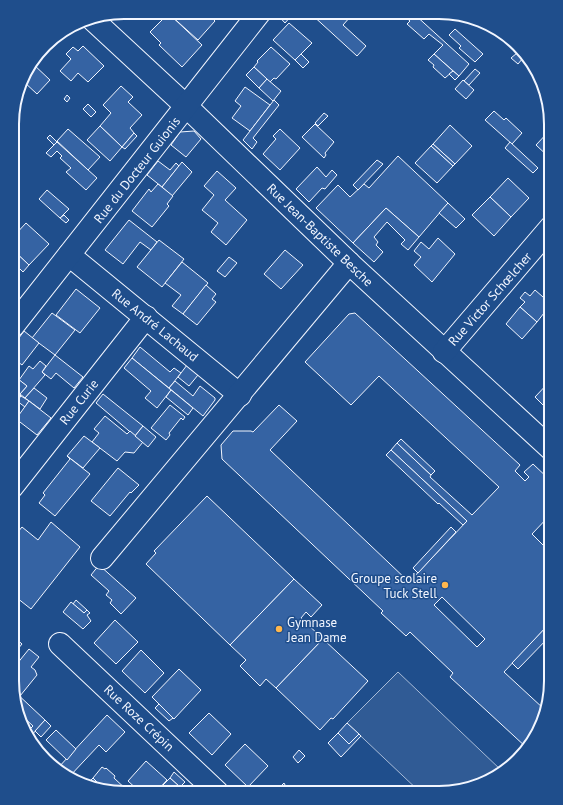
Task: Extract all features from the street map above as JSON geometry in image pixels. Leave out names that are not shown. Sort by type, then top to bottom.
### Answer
[{"type":"street","name":"Rue du Docteur Guionis","points":[[19,318],[254,19]]},
{"type":"street","name":"Rue Jean-Baptiste Besche","points":[[97,23],[186,106],[349,263],[544,444]]},
{"type":"street","name":"Rue Victor Schœlcher","points":[[444,352],[544,235]]},
{"type":"street","name":"Rue André Lachaud","points":[[69,255],[240,395]]},
{"type":"street","points":[[102,558],[349,263]]},
{"type":"street","name":"Rue Curie","points":[[19,478],[146,317]]},
{"type":"street","name":"Rue Roze Crépin","points":[[60,644],[211,786]]},
{"type":"shaded area","points":[[398,672],[498,767],[473,780],[453,785],[414,786],[347,723]]},
{"type":"building","points":[[163,19],[174,19],[202,45],[182,67],[159,45],[161,43],[150,32]]},
{"type":"building","points":[[175,19],[213,19],[215,21],[198,40]]},
{"type":"building","points":[[281,19],[288,19],[285,23]]},
{"type":"building","points":[[317,19],[348,19],[343,25],[366,46],[357,56]]},
{"type":"building","points":[[408,19],[420,19],[469,64],[459,76],[434,54],[443,45],[429,34],[424,39],[407,24],[410,21]]},
{"type":"building","points":[[289,23],[312,43],[295,60],[273,40]]},
{"type":"building","points":[[455,29],[483,54],[475,62],[459,48],[461,46],[449,35]]},
{"type":"building","points":[[83,46],[104,66],[88,82],[78,73],[71,81],[60,71],[71,59],[66,54],[73,47],[78,51]]},
{"type":"building","points":[[271,47],[290,64],[276,79],[274,78],[270,82],[254,67],[258,62],[257,61]]},
{"type":"building","points":[[301,54],[309,62],[303,68],[295,60]]},
{"type":"building","points":[[434,54],[453,71],[445,78],[428,60]]},
{"type":"building","points":[[516,54],[522,60],[518,64],[511,58]]},
{"type":"building","points":[[36,67],[50,80],[37,94],[27,85]]},
{"type":"building","points":[[254,67],[267,79],[259,88],[246,75]]},
{"type":"building","points":[[475,69],[480,73],[469,85],[464,81]]},
{"type":"building","points":[[453,71],[459,76],[455,80],[449,74]]},
{"type":"building","points":[[267,79],[281,91],[273,101],[259,88]]},
{"type":"building","points":[[463,80],[474,90],[466,99],[455,89]]},
{"type":"building","points":[[121,86],[133,97],[128,102],[142,115],[130,128],[134,133],[122,147],[100,126],[111,113],[103,105]]},
{"type":"building","points":[[245,87],[270,105],[250,131],[232,118],[241,106],[235,101]]},
{"type":"building","points":[[67,95],[70,98],[67,102],[64,99]]},
{"type":"building","points":[[274,100],[279,105],[253,138],[257,142],[252,149],[243,140]]},
{"type":"building","points":[[88,104],[96,112],[91,117],[83,109]]},
{"type":"building","points":[[494,111],[504,120],[506,118],[522,133],[512,144],[485,120]]},
{"type":"building","points":[[324,113],[328,116],[318,126],[315,123]]},
{"type":"building","points":[[315,124],[334,142],[325,153],[326,155],[324,158],[302,137]]},
{"type":"building","points":[[450,125],[472,146],[455,164],[433,144]]},
{"type":"building","points":[[100,126],[122,147],[110,161],[87,140]]},
{"type":"building","points":[[68,129],[100,157],[88,170],[57,141]]},
{"type":"building","points":[[280,129],[300,148],[280,170],[263,154],[276,139],[273,136]]},
{"type":"building","points":[[194,131],[201,139],[186,157],[171,145],[180,132]]},
{"type":"building","points":[[134,133],[137,136],[125,149],[122,147]]},
{"type":"building","points":[[50,135],[57,142],[54,145],[47,138]]},
{"type":"building","points":[[544,136],[544,152],[536,145]]},
{"type":"building","points":[[57,142],[97,178],[86,190],[66,172],[71,168],[60,158],[62,156],[57,151],[51,157],[46,153]]},
{"type":"building","points":[[510,142],[538,168],[533,173],[505,148]]},
{"type":"building","points":[[433,144],[455,164],[453,166],[431,146]]},
{"type":"building","points":[[431,146],[453,166],[437,183],[415,163]]},
{"type":"building","points":[[398,156],[448,203],[419,237],[386,208],[353,243],[316,208],[338,185],[350,197],[364,184],[369,188]]},
{"type":"building","points":[[377,160],[383,164],[358,190],[353,185]]},
{"type":"building","points":[[158,161],[170,170],[176,163],[179,166],[162,187],[147,175]]},
{"type":"building","points":[[182,162],[192,172],[172,196],[162,187]]},
{"type":"building","points":[[317,167],[326,177],[332,170],[337,175],[325,189],[322,188],[309,202],[296,189]]},
{"type":"building","points":[[217,171],[236,188],[225,200],[247,220],[226,245],[211,232],[218,223],[202,210],[214,195],[204,186]]},
{"type":"building","points":[[508,178],[529,198],[511,217],[490,197]]},
{"type":"building","points":[[158,184],[173,196],[167,204],[169,206],[152,227],[132,211],[149,189],[151,192]]},
{"type":"building","points":[[47,190],[69,209],[60,218],[39,199]]},
{"type":"building","points":[[490,197],[511,217],[494,236],[472,215]]},
{"type":"building","points":[[448,203],[465,219],[456,228],[439,213]]},
{"type":"building","points":[[386,208],[419,237],[408,250],[401,244],[405,240],[387,222],[374,237],[378,242],[376,245],[383,252],[374,262],[353,243]]},
{"type":"building","points":[[64,215],[69,220],[66,223],[60,218]]},
{"type":"building","points":[[129,220],[157,242],[151,250],[140,242],[123,264],[105,250]]},
{"type":"building","points":[[26,223],[49,244],[29,265],[19,256],[19,231]]},
{"type":"building","points":[[438,238],[455,254],[432,282],[414,265],[421,257],[414,251],[421,242],[429,249]]},
{"type":"building","points":[[159,240],[184,259],[162,287],[137,267]]},
{"type":"building","points":[[285,250],[303,265],[281,289],[264,274]]},
{"type":"building","points":[[19,256],[29,265],[23,272],[19,268]]},
{"type":"building","points":[[229,257],[237,263],[225,277],[217,271]]},
{"type":"building","points":[[182,262],[208,283],[183,314],[172,306],[181,295],[165,283]]},
{"type":"building","points":[[206,285],[216,294],[212,299],[216,302],[197,325],[183,314]]},
{"type":"building","points":[[76,289],[100,308],[80,333],[56,315]]},
{"type":"building","points":[[535,290],[544,298],[544,313],[537,322],[520,307],[525,302],[520,298],[525,292],[530,296]]},
{"type":"building","points":[[520,307],[537,322],[522,339],[506,324]]},
{"type":"building","points":[[52,313],[75,330],[55,355],[32,338]]},
{"type":"building","points":[[355,313],[520,465],[515,471],[525,481],[529,477],[524,472],[533,464],[544,474],[544,521],[532,534],[544,546],[544,629],[504,672],[541,706],[533,727],[522,744],[450,677],[453,673],[410,632],[406,636],[381,613],[383,611],[222,459],[221,445],[233,431],[253,432],[279,405],[297,421],[270,450],[409,582],[467,521],[391,450],[397,443],[431,475],[430,477],[472,515],[499,487],[379,376],[351,405],[305,362],[349,314]],"holes":[[[442,597],[485,639],[477,647],[434,605]]]},
{"type":"building","points":[[24,331],[39,343],[22,365],[19,363],[19,338]]},
{"type":"building","points":[[140,347],[170,372],[174,368],[181,373],[169,388],[132,358]]},
{"type":"building","points":[[55,355],[83,377],[74,388],[56,373],[51,379],[42,372]]},
{"type":"building","points":[[132,358],[171,390],[157,408],[145,398],[151,391],[124,368]]},
{"type":"building","points":[[40,361],[46,366],[42,372],[45,375],[25,398],[20,394],[27,386],[19,380],[29,366],[33,369]]},
{"type":"building","points":[[187,365],[198,375],[189,386],[178,377]]},
{"type":"building","points":[[19,380],[27,386],[20,394],[19,393]]},
{"type":"building","points":[[175,381],[193,396],[200,386],[215,398],[203,416],[169,388]]},
{"type":"building","points":[[544,387],[544,406],[535,397]]},
{"type":"building","points":[[34,388],[47,398],[40,409],[25,398]]},
{"type":"building","points":[[171,390],[193,408],[188,415],[166,397]]},
{"type":"building","points":[[103,394],[143,426],[135,436],[96,403]]},
{"type":"building","points":[[21,396],[29,401],[25,407],[19,402]]},
{"type":"building","points":[[29,401],[51,418],[37,435],[19,421],[19,415]]},
{"type":"building","points":[[170,405],[185,417],[183,420],[181,418],[169,433],[170,435],[166,440],[151,428]]},
{"type":"building","points":[[105,416],[127,434],[130,431],[143,442],[134,453],[125,452],[117,461],[92,442],[99,433],[94,429]]},
{"type":"building","points":[[143,426],[156,437],[148,447],[135,436]]},
{"type":"building","points":[[84,436],[100,448],[83,468],[67,456]]},
{"type":"building","points":[[401,439],[435,471],[431,475],[397,443]]},
{"type":"building","points":[[391,450],[467,521],[463,525],[439,503],[438,504],[386,455]]},
{"type":"building","points":[[67,456],[90,474],[55,516],[39,503],[45,495],[43,493],[70,459]]},
{"type":"building","points":[[118,468],[139,485],[131,493],[130,492],[110,516],[91,501]]},
{"type":"building","points":[[207,496],[294,579],[230,645],[146,564],[156,553],[154,551]]},
{"type":"building","points":[[51,522],[80,547],[31,609],[19,600],[19,531],[22,527],[38,540]]},
{"type":"building","points":[[451,527],[456,532],[418,573],[413,568]]},
{"type":"building","points":[[99,565],[136,598],[121,614],[110,603],[112,600],[106,595],[109,591],[91,575]]},
{"type":"building","name":"Gymnase Jean Dame","points":[[294,579],[322,605],[311,617],[306,612],[301,618],[323,639],[276,688],[266,679],[260,686],[240,666],[246,660],[230,645]]},
{"type":"building","points":[[76,600],[87,610],[84,613],[73,604]]},
{"type":"building","points":[[71,602],[84,613],[87,610],[90,613],[87,615],[91,621],[83,629],[63,612]]},
{"type":"building","points":[[115,620],[138,642],[116,664],[94,643]]},
{"type":"building","points":[[544,629],[544,642],[518,669],[512,663]]},
{"type":"building","points":[[323,639],[368,681],[333,719],[331,718],[320,730],[276,688]]},
{"type":"building","points":[[29,649],[39,657],[31,667],[35,670],[37,675],[20,696],[19,681],[19,661]]},
{"type":"building","points":[[141,650],[164,673],[145,693],[122,671]]},
{"type":"building","points":[[179,669],[201,690],[174,719],[152,697]]},
{"type":"building","points":[[20,697],[45,720],[34,733],[31,728],[33,726],[27,721]]},
{"type":"building","points":[[159,704],[173,718],[169,721],[155,708]]},
{"type":"building","points":[[209,713],[231,734],[212,755],[189,733]]},
{"type":"building","points":[[107,715],[125,732],[106,752],[99,745],[73,772],[61,764]]},
{"type":"building","points":[[45,720],[51,726],[41,737],[35,731]]},
{"type":"building","points":[[347,723],[359,734],[349,744],[338,733]]},
{"type":"building","points":[[56,730],[76,749],[67,760],[46,740]]},
{"type":"building","points":[[338,733],[349,744],[359,734],[361,736],[341,757],[328,743]]},
{"type":"building","points":[[245,744],[268,766],[249,786],[247,786],[225,765]]},
{"type":"building","points":[[299,750],[305,756],[298,763],[293,757]]},
{"type":"building","points":[[146,761],[167,780],[162,786],[133,786],[128,781]]},
{"type":"building","points":[[102,767],[105,769],[106,768],[115,776],[114,778],[122,786],[97,782],[93,778]]},
{"type":"building","points":[[174,772],[185,782],[179,786],[170,778]]},
{"type":"building","points":[[170,778],[179,786],[162,786]]},
{"type":"place","name":"Groupe scolaire Tuck Stell","points":[[445,585]]},
{"type":"place","name":"Gymnase Jean Dame","points":[[279,629]]}]
